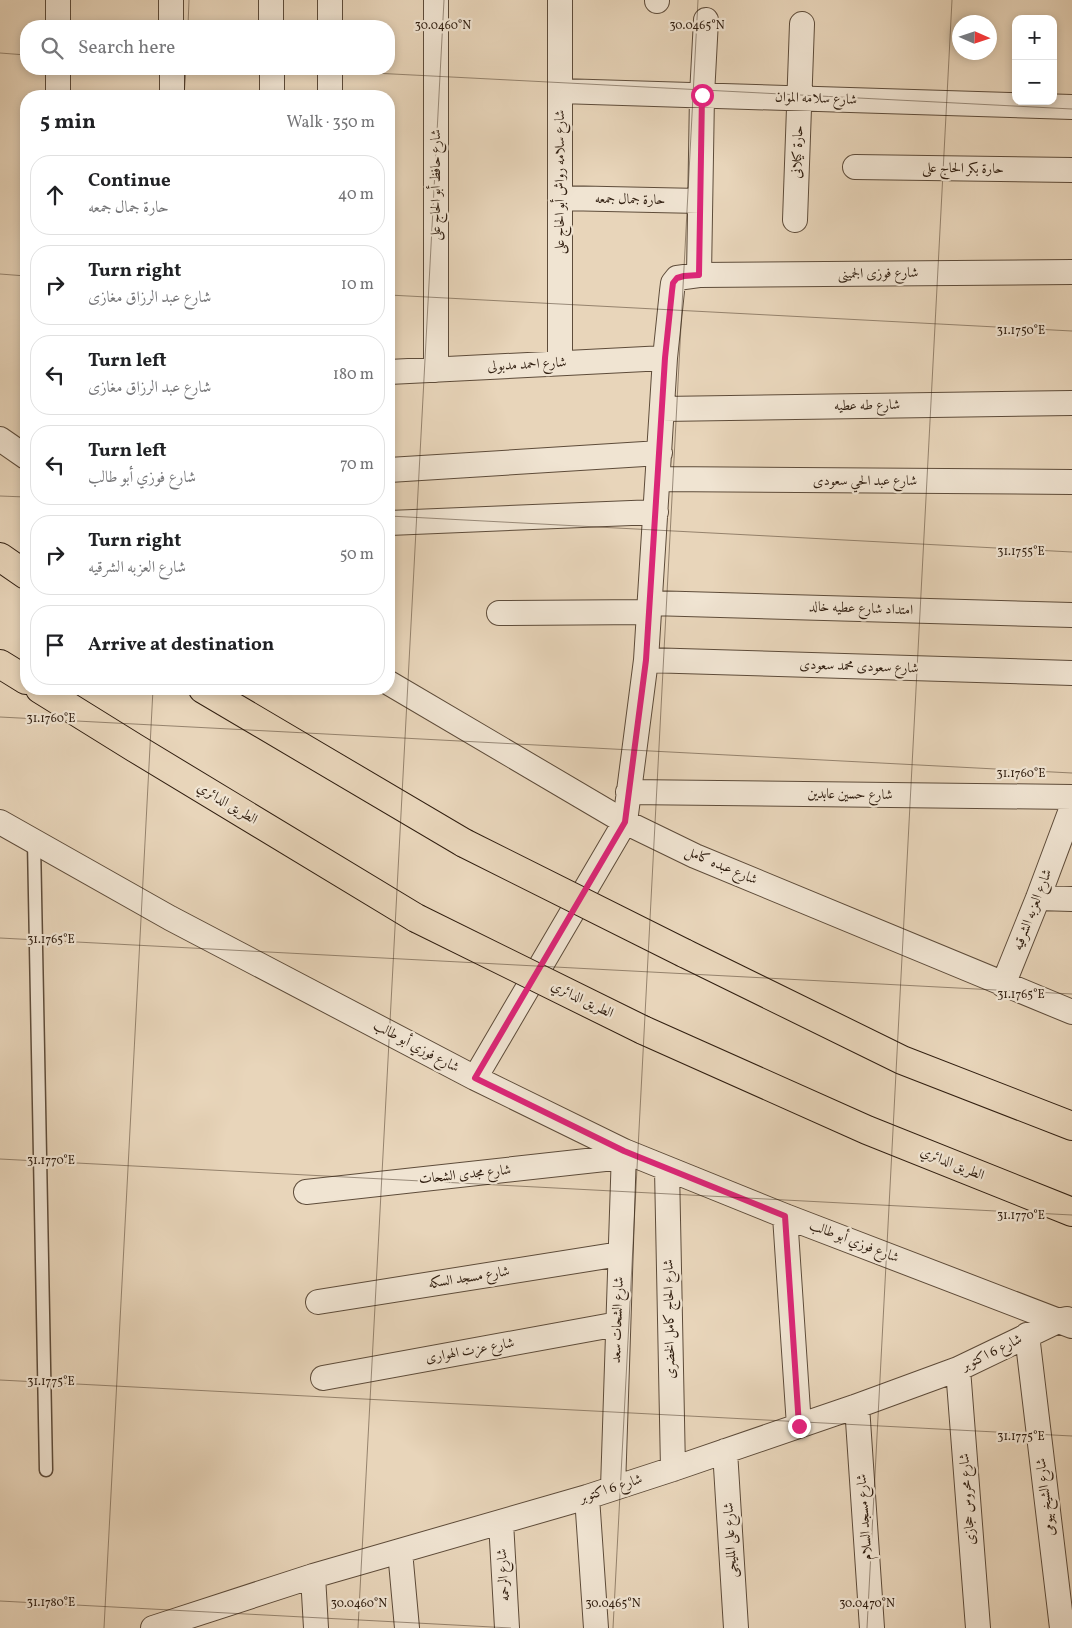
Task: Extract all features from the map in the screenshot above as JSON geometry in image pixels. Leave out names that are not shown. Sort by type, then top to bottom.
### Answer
[{"type":"highway","points":[[0,557],[20,571]]},
{"type":"highway","points":[[0,664],[20,676]]},
{"type":"highway","name":"الطريق الدائري","points":[[50,695],[416,918],[643,1030],[867,1130],[1071,1212]]},
{"type":"highway","points":[[213,695],[464,843],[902,1060],[1072,1126]]},
{"type":"street","points":[[58,0],[58,20]]},
{"type":"street","points":[[171,0],[171,20]]},
{"type":"street","points":[[271,0],[272,20]]},
{"type":"street","points":[[330,0],[330,20]]},
{"type":"street","name":"شارع حافظ أبو الحاج على","points":[[436,0],[436,370]]},
{"type":"street","name":"شارع سلامه رواش أبو الحاج على","points":[[560,0],[560,364]]},
{"type":"street","points":[[475,1078],[625,822],[646,660],[665,358],[673,283],[677,278],[692,276],[700,201],[702,95],[706,20]]},
{"type":"street","name":"حارة كيلانى","points":[[795,220],[802,24]]},
{"type":"street","points":[[58,75],[58,90]]},
{"type":"street","points":[[172,75],[172,90]]},
{"type":"street","points":[[272,75],[272,90]]},
{"type":"street","points":[[330,75],[330,90]]},
{"type":"street","name":"شارع سلامه الموان","points":[[560,91],[1072,107]]},
{"type":"street","name":"حارة بكر الحاج على","points":[[855,168],[1072,170]]},
{"type":"street","name":"حارة جمال جمعه","points":[[560,198],[700,201]]},
{"type":"street","name":"شارع فوزى الجمينى","points":[[692,276],[1072,272]]},
{"type":"street","name":"شارع احمد مدبولى","points":[[395,372],[665,358]]},
{"type":"street","name":"شارع طه عطيه","points":[[662,410],[1072,403]]},
{"type":"street","points":[[0,439],[20,453]]},
{"type":"street","points":[[395,470],[660,453]]},
{"type":"street","name":"شارع عبد الحي سعودى","points":[[658,479],[1072,482]]},
{"type":"street","points":[[395,522],[656,512]]},
{"type":"street","name":"امتداد شارع عطيه خالد","points":[[499,613],[650,608],[1072,615]]},
{"type":"street","name":"شارع سعودى محمد سعودى","points":[[646,660],[1072,673]]},
{"type":"street","name":"شارع عبده كامل","points":[[395,687],[625,822],[695,856],[1003,985],[1067,1008]]},
{"type":"street","name":"شارع حسين عابدين","points":[[628,792],[1072,797]]},
{"type":"street","name":"شارع العزبه الشرقيه","points":[[1003,985],[1038,898],[1065,844],[1072,807]]},
{"type":"street","name":"شارع فوزي أبو طالب","points":[[0,822],[179,922],[624,1154],[1067,1322]]},
{"type":"street","points":[[1038,898],[1072,900]]},
{"type":"street","name":"شارع مجدى الشحات","points":[[306,1192],[624,1154]]},
{"type":"street","name":"شارع الشحات سعد","points":[[613,1488],[624,1154]]},
{"type":"street","name":"شارع الحاج كامل الخضرى","points":[[666,1169],[673,1469]]},
{"type":"street","points":[[785,1216],[799,1426]]},
{"type":"street","name":"شارع مسجد السكه","points":[[318,1302],[620,1254]]},
{"type":"street","name":"شارع 6 اكتوبر","points":[[153,1628],[193,1622],[313,1576],[587,1497],[673,1469],[858,1406],[958,1369],[1027,1335],[1067,1322]]},
{"type":"street","name":"شارع عزت الهوارى","points":[[323,1378],[618,1324]]},
{"type":"street","name":"شارع الشيخ بيومى","points":[[1027,1335],[1062,1628]]},
{"type":"street","name":"شارع محروس حجازى","points":[[958,1369],[978,1628]]},
{"type":"street","name":"شارع مسجد السلام","points":[[858,1406],[872,1628]]},
{"type":"street","name":"شارع على المليجى","points":[[726,1451],[736,1628]]},
{"type":"street","points":[[587,1497],[596,1628]]},
{"type":"street","name":"شارع الرحمه","points":[[501,1522],[508,1628]]},
{"type":"street","points":[[400,1551],[407,1628]]},
{"type":"street","points":[[313,1576],[316,1628]]},
{"type":"lane","points":[[34,842],[46,1470]]},
{"type":"route","points":[[702,95],[699,275],[677,278],[673,283],[665,358],[646,660],[625,822],[475,1078],[624,1151],[785,1216],[799,1426]]}]
